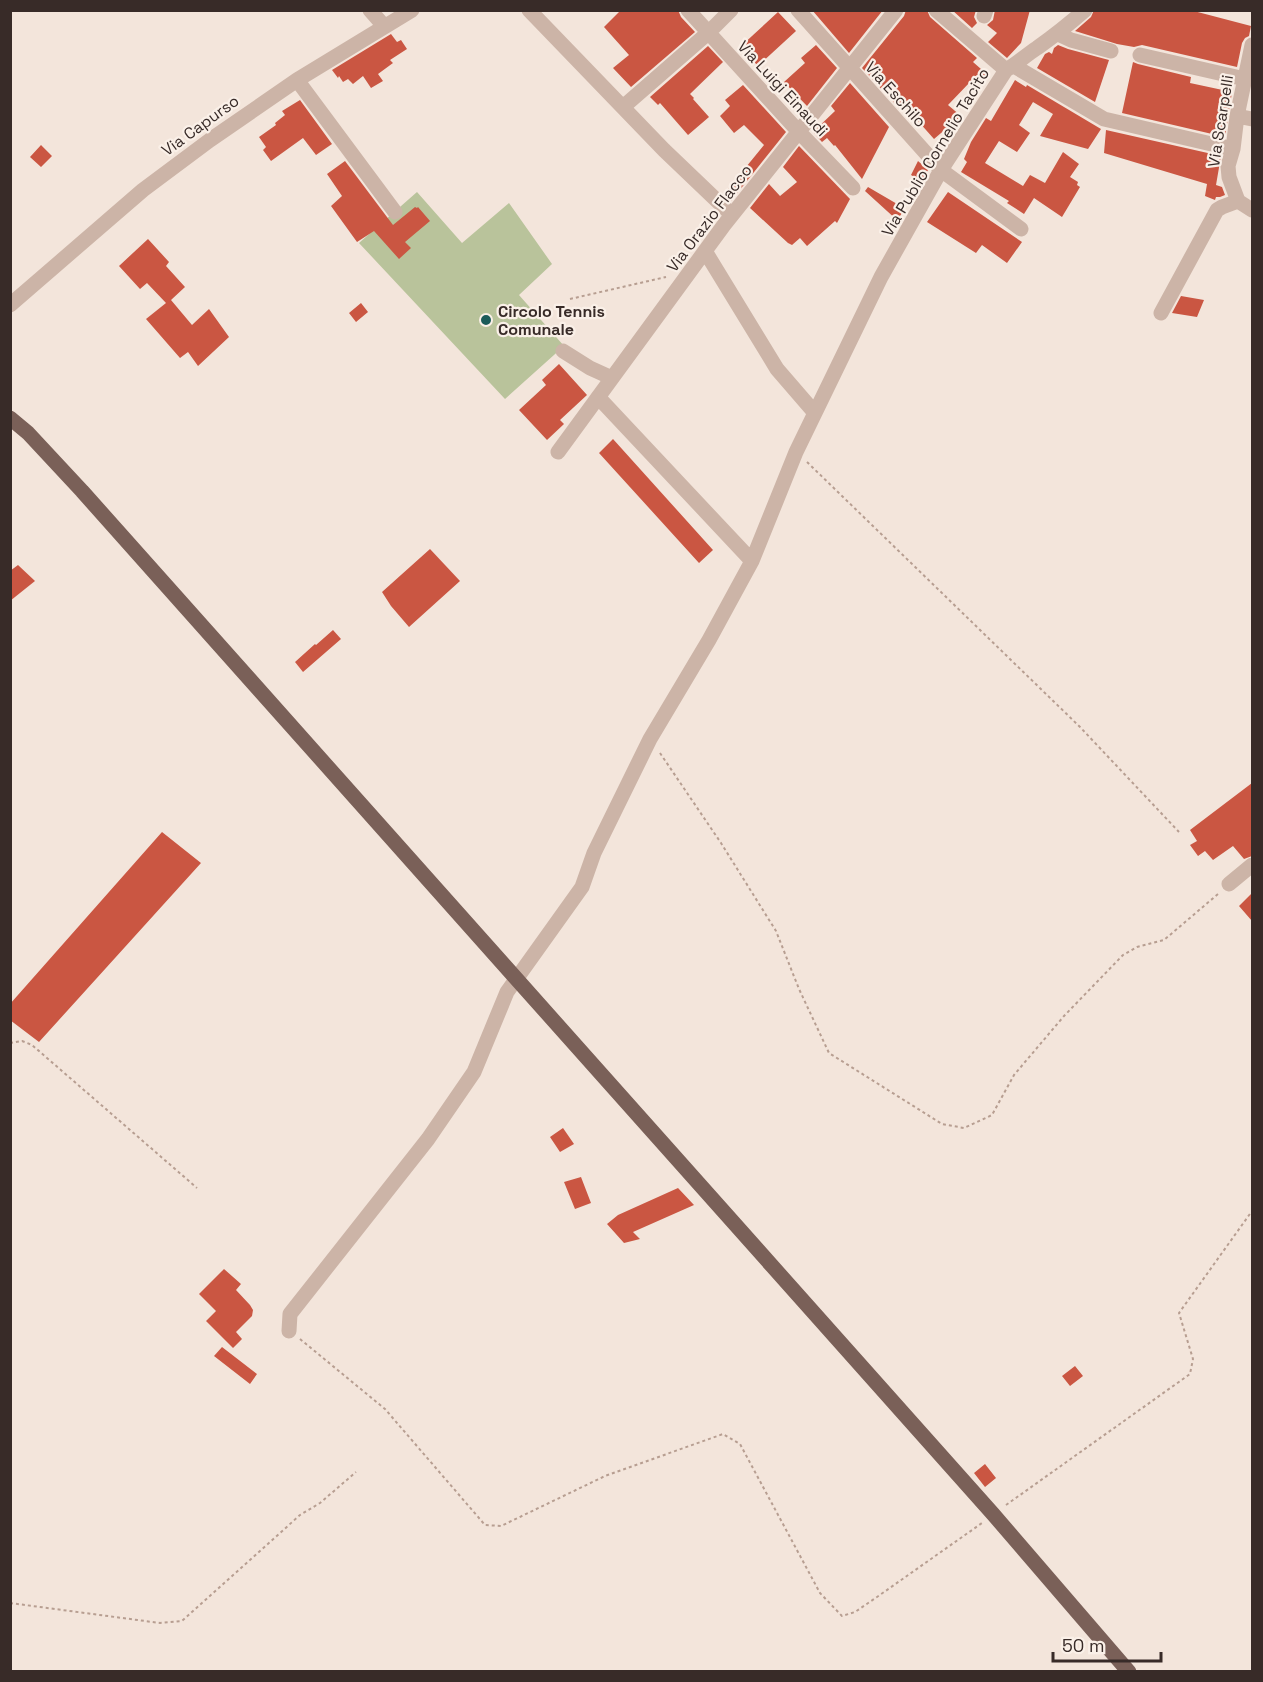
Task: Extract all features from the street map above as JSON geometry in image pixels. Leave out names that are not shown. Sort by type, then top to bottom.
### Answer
[{"type":"main road","points":[[10,405],[28,433]]},
{"type":"main road","points":[[10,418],[28,433],[98,509],[993,1514],[1129,1671]]},
{"type":"street","points":[[370,10],[384,26]]},
{"type":"street","name":"Via Capurso","points":[[10,305],[143,190],[210,140],[297,80],[412,10]]},
{"type":"street","points":[[530,10],[664,150],[732,215]]},
{"type":"street","name":"Via Luigi Einaudi","points":[[688,10],[853,188]]},
{"type":"street","points":[[623,107],[731,10]]},
{"type":"street","name":"Via Eschilo","points":[[798,10],[941,170],[1021,229]]},
{"type":"street","name":"Via Orazio Flacco","points":[[558,452],[732,215],[896,10]]},
{"type":"street","points":[[936,10],[1010,68],[1104,119],[1233,149]]},
{"type":"street","name":"Via Publio Cornelio Tacito","points":[[289,1331],[290,1314],[428,1139],[474,1072],[507,992],[582,888],[594,853],[650,739],[709,640],[752,561],[796,452],[881,277],[941,170],[1010,68],[1058,34],[1085,10]]},
{"type":"street","points":[[1058,34],[1111,51]]},
{"type":"street","name":"Via Scarpelli","points":[[1238,201],[1228,177],[1228,166],[1245,118],[1245,79],[1252,45]]},
{"type":"street","points":[[1140,55],[1245,79]]},
{"type":"street","points":[[297,80],[395,212]]},
{"type":"street","points":[[1161,313],[1217,210],[1238,201],[1252,210]]},
{"type":"street","points":[[705,251],[777,369],[815,413]]},
{"type":"street","name":"Via Capurso","points":[[10,315],[27,292]]},
{"type":"street","points":[[563,351],[590,368],[612,378]]},
{"type":"street","points":[[598,397],[752,561]]},
{"type":"street","points":[[1229,884],[1252,865]]},
{"type":"path","points":[[570,298],[690,272]]},
{"type":"path","points":[[796,452],[1080,727],[1179,832]]},
{"type":"path","points":[[650,739],[721,843],[776,931],[798,989],[829,1053],[942,1124],[964,1128],[992,1115],[1014,1075],[1064,1016],[1123,955],[1137,947],[1164,940],[1229,884]]},
{"type":"path","points":[[10,1043],[22,1041],[32,1046],[197,1188]]},
{"type":"path","points":[[289,1331],[385,1409],[485,1525],[501,1526],[605,1476],[723,1434],[740,1444],[820,1593],[842,1616],[855,1612],[877,1598],[1190,1374],[1193,1359],[1179,1313],[1252,1211]]},
{"type":"path","points":[[10,1603],[160,1623],[182,1621],[300,1515],[320,1503],[356,1472]]},
{"type":"green space","name":"Circolo Tennis Comunale","points":[[417,192],[462,243],[509,203],[552,264],[519,295],[564,346],[505,399],[359,243]]},
{"type":"building","points":[[621,10],[678,10],[681,17],[695,32],[631,87],[613,68],[629,55],[604,27]]},
{"type":"building","points":[[812,10],[883,10],[849,53]]},
{"type":"building","points":[[906,10],[927,10],[930,17],[977,58],[973,62],[989,76],[978,86],[972,80],[948,105],[961,116],[934,139],[902,103],[899,108],[862,68],[904,16]]},
{"type":"building","points":[[952,10],[976,10],[974,17],[977,23],[972,28]]},
{"type":"building","points":[[995,10],[1030,10],[1021,43],[1007,58],[988,42],[997,33],[987,25],[993,20]]},
{"type":"building","points":[[1094,10],[1190,10],[1251,26],[1249,36],[1242,43],[1237,67],[1142,45],[1134,47],[1117,44],[1075,31],[1091,17]]},
{"type":"building","points":[[778,12],[796,31],[758,66],[740,47]]},
{"type":"building","points":[[391,34],[397,42],[401,40],[407,49],[390,60],[393,63],[378,74],[383,81],[371,88],[363,76],[353,84],[348,79],[343,82],[332,70]]},
{"type":"building","points":[[816,45],[837,68],[807,106],[784,82],[805,63],[801,58]]},
{"type":"building","points":[[1058,45],[1109,60],[1095,102],[1037,68],[1045,54],[1049,52],[1052,54]]},
{"type":"building","points":[[708,46],[723,62],[690,94],[709,117],[688,135],[660,103],[658,105],[650,97]]},
{"type":"building","points":[[1133,62],[1191,77],[1190,83],[1232,92],[1225,137],[1122,113]]},
{"type":"building","points":[[1015,80],[1101,129],[1088,149],[1040,136],[1053,114],[1033,102],[1019,125],[1030,133],[1017,152],[999,141],[985,163],[1023,186],[1030,175],[1045,183],[1063,152],[1079,164],[1070,177],[1078,182],[1077,185],[1080,187],[1062,217],[1034,198],[1024,214],[1007,203],[1009,201],[961,172],[967,162],[964,159],[971,142],[986,118],[991,121]]},
{"type":"building","points":[[850,83],[889,127],[862,179],[835,145],[827,138],[822,142],[813,132],[835,111],[831,106]]},
{"type":"building","points":[[743,85],[786,132],[731,201],[724,194],[764,145],[744,125],[734,133],[720,116],[730,106],[725,100]]},
{"type":"building","points":[[300,100],[332,144],[316,155],[303,138],[271,161],[263,150],[266,147],[259,137],[276,125],[275,123],[285,115],[282,111]]},
{"type":"building","points":[[1106,130],[1221,156],[1216,185],[1222,187],[1225,195],[1216,197],[1215,200],[1205,196],[1207,184],[1104,153]]},
{"type":"building","points":[[41,145],[52,156],[41,167],[30,157]]},
{"type":"building","points":[[799,146],[850,199],[837,223],[835,221],[807,246],[800,238],[792,245],[788,243],[750,208],[769,184],[780,196],[797,182],[783,167]]},
{"type":"building","points":[[345,161],[393,225],[415,207],[418,207],[430,221],[405,242],[411,248],[399,259],[374,231],[357,242],[331,206],[342,196],[327,174]]},
{"type":"building","points":[[918,161],[928,170],[922,181],[911,175]]},
{"type":"building","points":[[868,187],[904,208],[898,221],[865,191]]},
{"type":"building","points":[[948,192],[1022,242],[1007,263],[982,245],[976,253],[927,222]]},
{"type":"building","points":[[148,239],[169,262],[166,266],[185,287],[171,300],[192,325],[209,309],[229,337],[198,366],[188,352],[180,358],[146,319],[166,303],[147,283],[140,289],[119,266]]},
{"type":"building","points":[[1181,296],[1204,300],[1197,317],[1172,313]]},
{"type":"building","points":[[361,303],[368,312],[356,322],[349,313]]},
{"type":"building","points":[[559,364],[587,395],[560,420],[564,424],[547,440],[519,410],[546,385],[542,380]]},
{"type":"building","points":[[613,439],[713,550],[699,563],[599,453]]},
{"type":"building","points":[[430,549],[460,581],[409,627],[382,592]]},
{"type":"building","points":[[18,565],[35,581],[10,601],[10,571]]},
{"type":"building","points":[[333,630],[341,639],[303,672],[295,662]]},
{"type":"building","points":[[1252,783],[1252,856],[1244,859],[1233,846],[1213,860],[1205,851],[1198,856],[1190,845],[1197,841],[1190,830]]},
{"type":"building","points":[[162,832],[201,863],[39,1042],[10,1020],[10,1004]]},
{"type":"building","points":[[1252,893],[1252,921],[1239,906]]},
{"type":"building","points":[[563,1128],[574,1144],[560,1152],[550,1137]]},
{"type":"building","points":[[581,1177],[591,1203],[575,1209],[564,1182]]},
{"type":"building","points":[[678,1188],[694,1205],[633,1232],[640,1239],[624,1243],[607,1224],[618,1215]]},
{"type":"building","points":[[224,1269],[241,1284],[236,1290],[253,1310],[252,1316],[236,1332],[242,1339],[233,1348],[206,1321],[216,1311],[199,1294]]},
{"type":"building","points":[[222,1347],[257,1374],[250,1384],[214,1356]]},
{"type":"building","points":[[1075,1366],[1083,1376],[1070,1386],[1062,1376]]},
{"type":"building","points":[[985,1464],[996,1478],[985,1487],[974,1473]]},
{"type":"place","name":"Circolo Tennis Comunale","points":[[486,320]]}]
